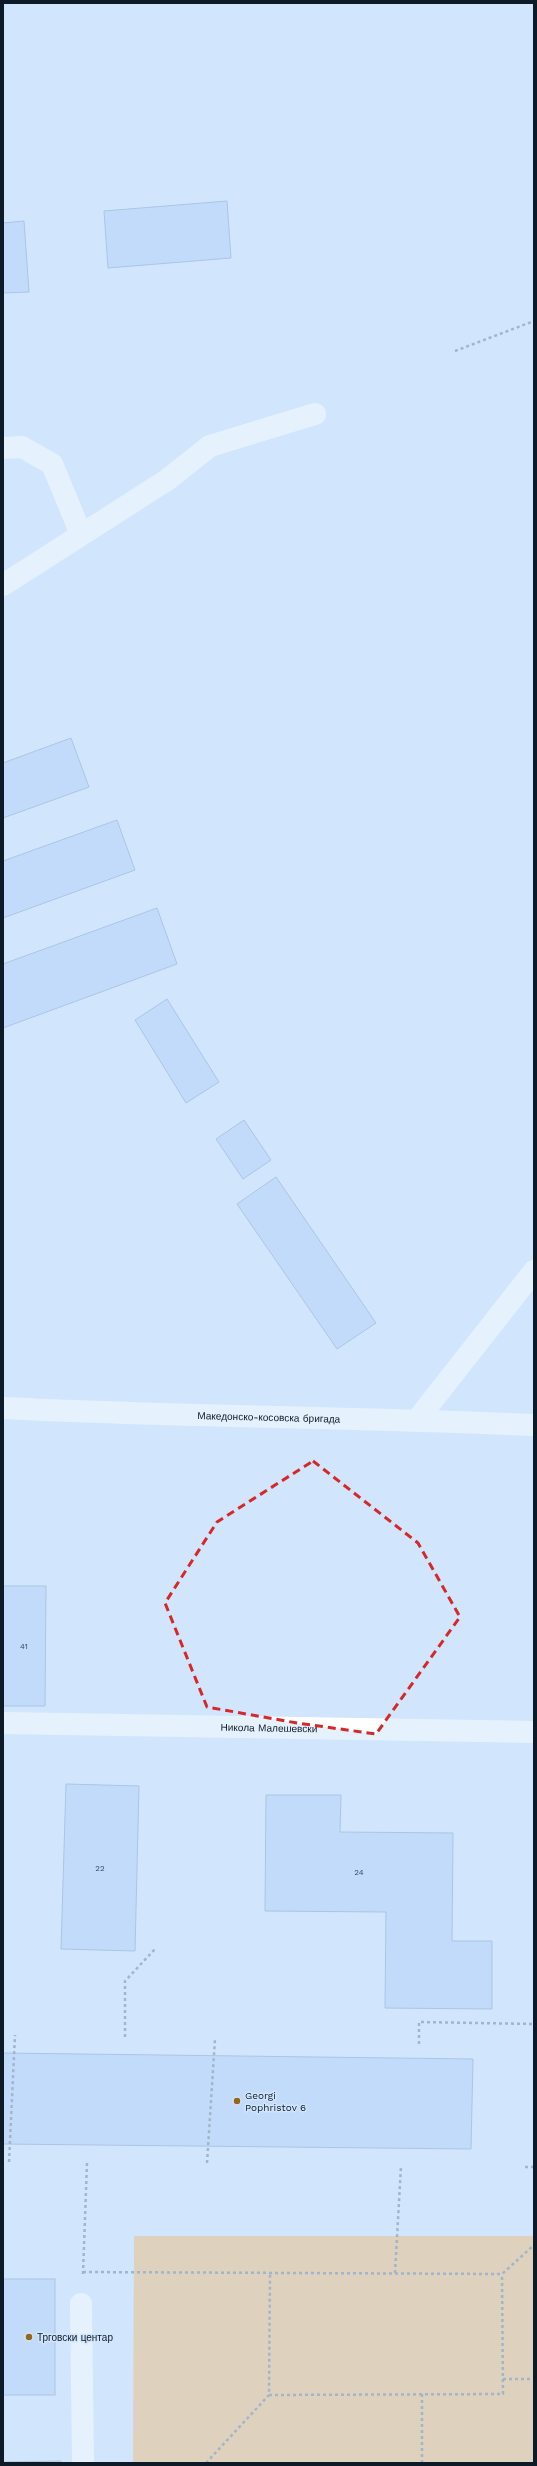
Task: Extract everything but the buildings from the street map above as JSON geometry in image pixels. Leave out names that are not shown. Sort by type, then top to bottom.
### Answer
[{"type":"street","points":[[3,585],[167,480],[210,446],[315,414]]},
{"type":"street","points":[[3,448],[22,447],[52,464],[81,534]]},
{"type":"street","points":[[417,1420],[534,1271]]},
{"type":"street","name":"Македонско-косовска бригада","points":[[3,1408],[101,1413],[417,1420],[534,1425]]},
{"type":"street","name":"Никола Малешевски","points":[[3,1723],[534,1732]]},
{"type":"street","points":[[81,2304],[83,2463]]},
{"type":"path","points":[[455,351],[534,321]]},
{"type":"path","points":[[125,2037],[125,1981],[156,1948]]},
{"type":"path","points":[[419,2044],[419,2022],[534,2024]]},
{"type":"path","points":[[9,2162],[15,2035]]},
{"type":"path","points":[[207,2163],[215,2039]]},
{"type":"path","points":[[81,2304],[87,2162]]},
{"type":"path","points":[[395,2273],[401,2166]]},
{"type":"path","points":[[525,2167],[534,2168]]},
{"type":"path","points":[[83,2272],[502,2274],[534,2246]]},
{"type":"path","points":[[206,2463],[269,2395],[270,2274]]},
{"type":"path","points":[[269,2395],[504,2394],[502,2274]]},
{"type":"path","points":[[503,2379],[534,2379]]},
{"type":"path","points":[[422,2394],[422,2463]]},
{"type":"highlighted area","points":[[313,1461],[418,1543],[460,1617],[376,1734],[297,1723],[207,1707],[165,1603],[217,1522]]},
{"type":"shaded area","points":[[134,2236],[534,2236],[534,2463],[133,2463]]},
{"type":"place","name":"Georgi Pophristov 6","points":[[237,2101]]},
{"type":"place","name":"Трговски центар","points":[[29,2337]]}]
